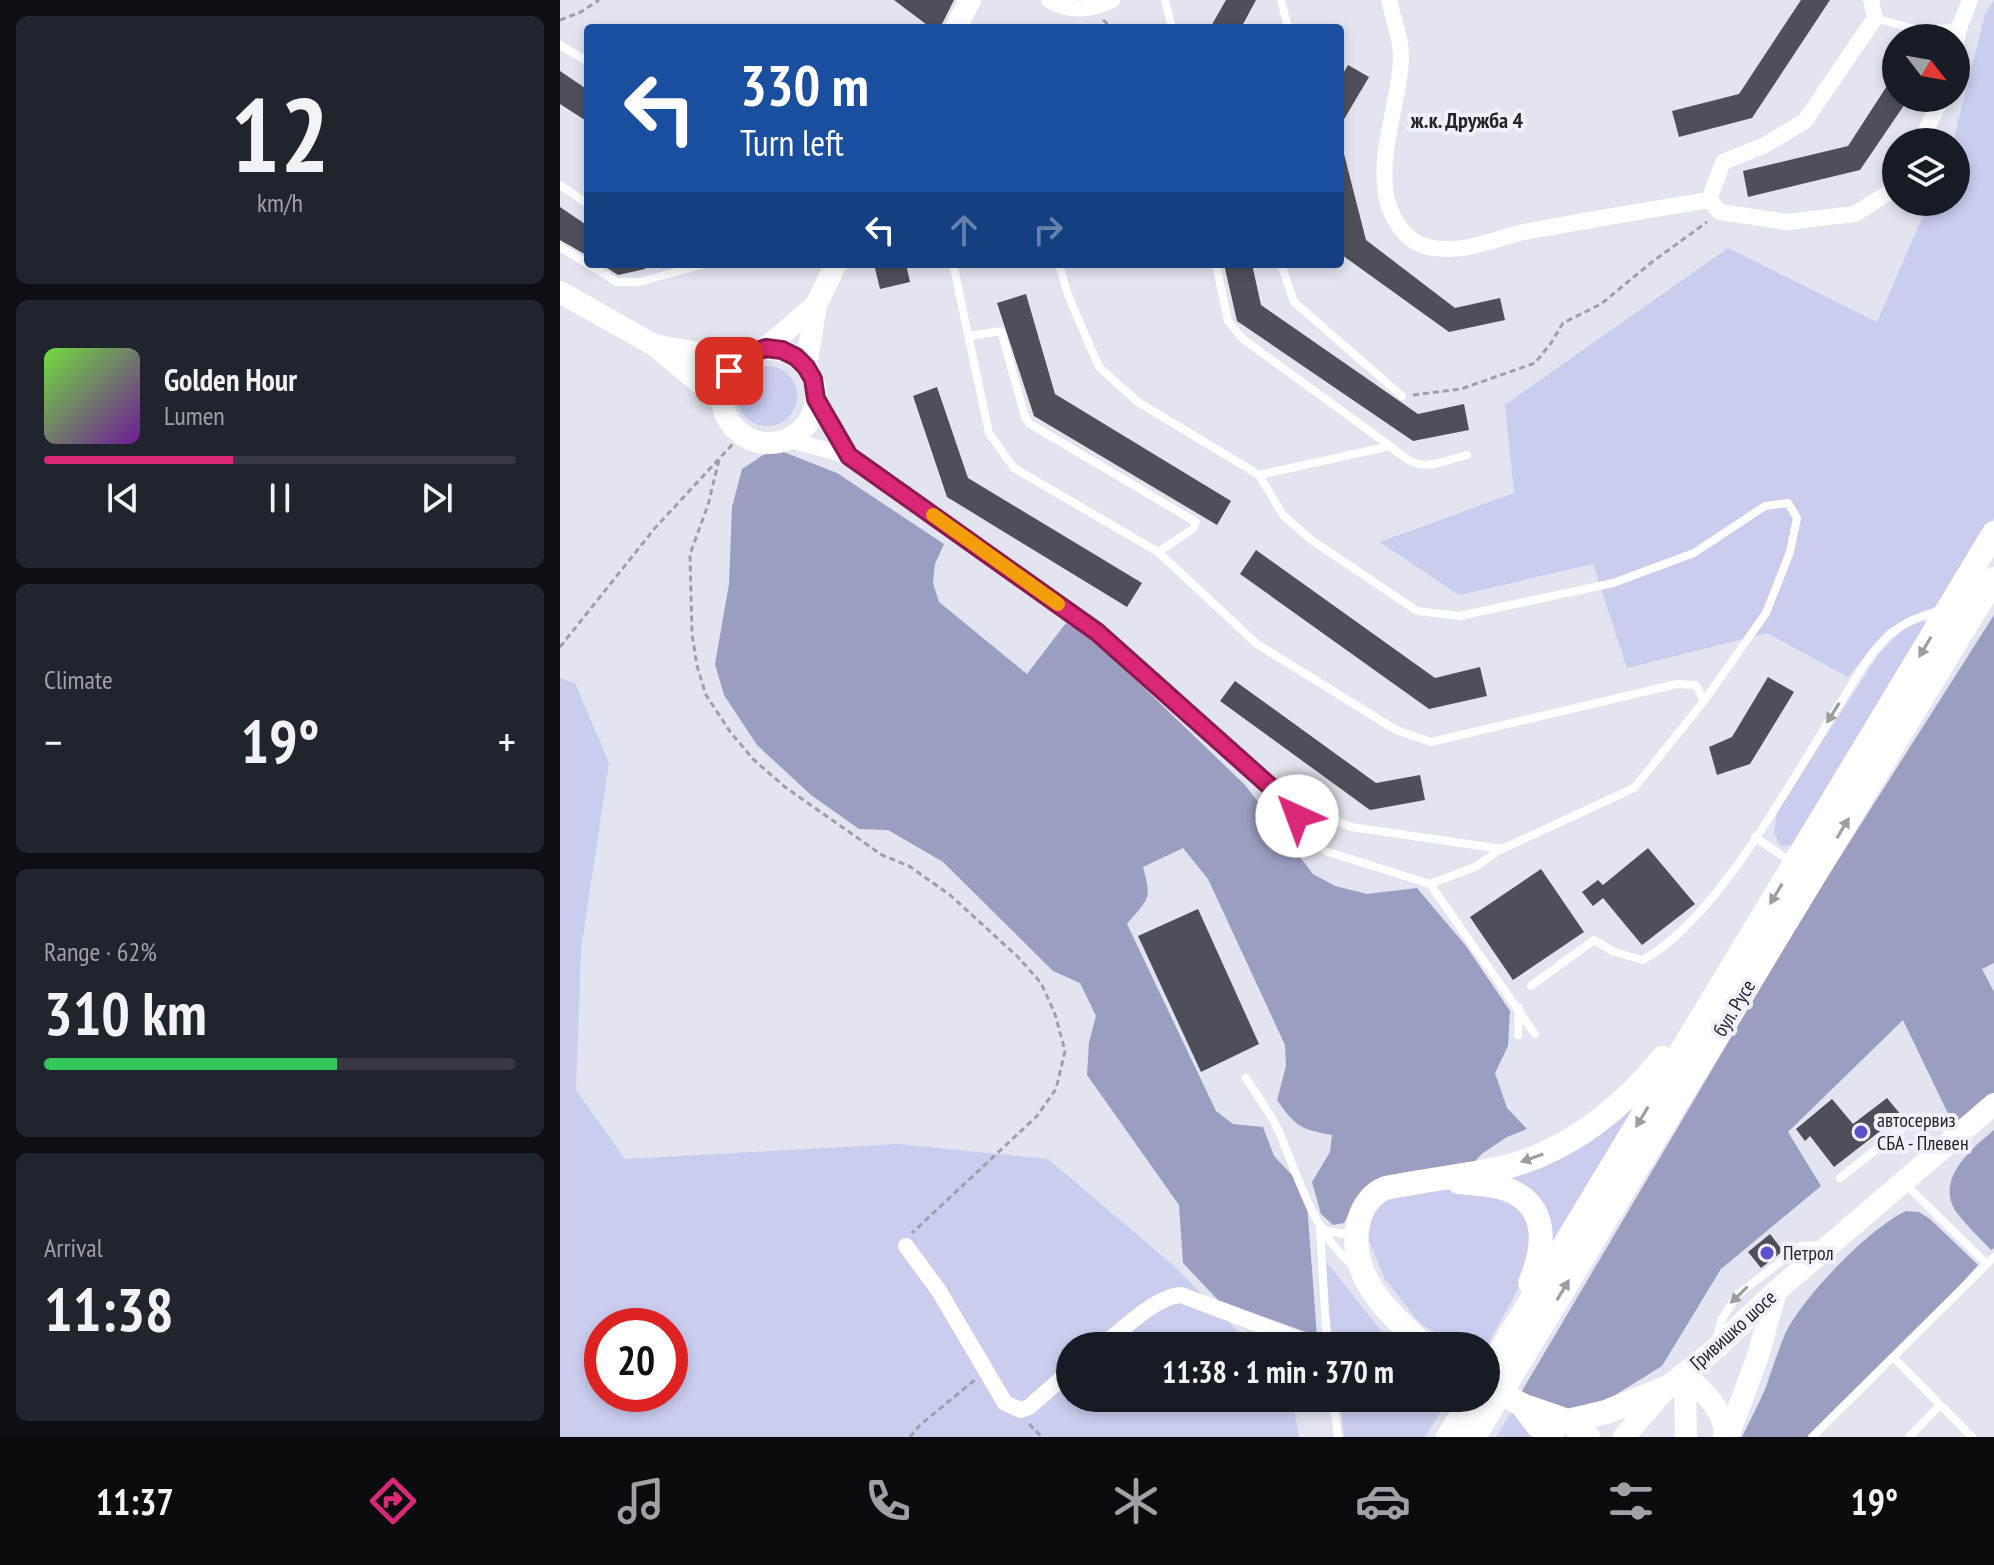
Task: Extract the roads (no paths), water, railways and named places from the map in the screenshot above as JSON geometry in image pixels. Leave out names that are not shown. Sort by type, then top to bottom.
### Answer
[{"type":"main road","name":"бул. Русе","points":[[1448,1437],[1473,1422],[1713,998],[1994,533]]},
{"type":"main road","name":"бул. Русе","points":[[1500,1363],[1513,1352],[1994,579]]},
{"type":"main road","points":[[1410,1332],[1361,1273],[1356,1249],[1358,1225],[1367,1203],[1379,1190],[1502,1168],[1545,1154],[1582,1134],[1644,1082],[1713,998]]},
{"type":"main road","points":[[1433,1178],[1514,1192],[1533,1209],[1542,1231],[1536,1269],[1513,1352]]},
{"type":"main road","points":[[1550,1430],[1606,1412],[1675,1380]]},
{"type":"main road","points":[[1500,1392],[1522,1405],[1550,1430],[1588,1437]]},
{"type":"street","points":[[958,24],[970,0]]},
{"type":"street","points":[[1049,0],[1062,8],[1080,9],[1098,7],[1112,0]]},
{"type":"street","points":[[1389,0],[1401,57],[1390,120],[1385,187],[1398,226],[1412,240],[1427,246],[1459,250],[1523,232],[1715,206],[1787,222],[1855,214],[1882,197]]},
{"type":"street","points":[[1715,206],[1723,162],[1765,145],[1805,121],[1875,18],[1871,0]]},
{"type":"street","points":[[1961,24],[1970,0]]},
{"type":"street","points":[[806,367],[816,305],[834,268]]},
{"type":"street","points":[[560,292],[654,345],[722,401]]},
{"type":"street","points":[[766,348],[816,305]]},
{"type":"street","points":[[654,345],[737,361]]},
{"type":"street","points":[[766,348],[782,350],[796,357],[813,379],[816,399],[849,456],[787,439],[760,442],[742,434],[727,416],[722,401],[725,380],[737,361],[766,348]]},
{"type":"street","points":[[787,439],[804,426],[812,414],[816,399]]},
{"type":"street","name":"Гривишко шосе","points":[[1624,1437],[1675,1380],[1714,1350],[1775,1292],[1994,1104]]},
{"type":"street","points":[[906,1246],[939,1291],[1005,1403],[1012,1409],[1029,1407],[1056,1383]]},
{"type":"street","points":[[1726,1437],[1758,1356],[1775,1292]]},
{"type":"street","points":[[1120,1332],[1171,1295],[1181,1295],[1279,1332]]},
{"type":"street","points":[[1675,1380],[1719,1410],[1726,1437]]},
{"type":"street","points":[[1675,1380],[1686,1437]]},
{"type":"lane","points":[[1165,0],[1171,24]]},
{"type":"lane","points":[[1281,0],[1287,24]]},
{"type":"lane","points":[[1875,18],[1896,24]]},
{"type":"lane","points":[[560,45],[584,60]]},
{"type":"lane","points":[[560,185],[584,201]]},
{"type":"lane","points":[[560,247],[584,262]]},
{"type":"lane","points":[[594,268],[617,282],[639,282],[690,268]]},
{"type":"lane","points":[[954,268],[989,433],[1014,468],[1158,552],[1257,644],[1396,730],[1431,742],[1677,684],[1696,685],[1704,701]]},
{"type":"lane","points":[[1060,268],[1068,295],[1099,367],[1138,402],[1259,475],[1283,515],[1310,539],[1417,611],[1459,616],[1613,583],[1694,553],[1765,506],[1788,503],[1797,518],[1790,552],[1766,613],[1704,701],[1634,788],[1502,849],[1475,867],[1430,884]]},
{"type":"lane","points":[[1217,268],[1228,321],[1243,339],[1390,446],[1407,462],[1422,466],[1467,455]]},
{"type":"lane","points":[[1282,268],[1294,302],[1402,396]]},
{"type":"lane","points":[[969,336],[1001,331],[1025,417],[1030,424],[1196,522],[1193,529],[1158,552]]},
{"type":"lane","points":[[1259,475],[1390,446]]},
{"type":"lane","points":[[849,456],[1097,632],[1283,798],[1325,851],[1430,884],[1535,1034]]},
{"type":"lane","points":[[1531,986],[1594,940],[1614,952],[1643,960],[1665,948],[1709,901],[1755,837],[1871,653],[1911,620],[1948,609]]},
{"type":"lane","points":[[1283,798],[1351,827],[1502,849]]},
{"type":"lane","points":[[1755,837],[1794,864]]},
{"type":"lane","points":[[1518,1035],[1519,1008]]},
{"type":"lane","points":[[1246,1078],[1278,1129],[1298,1184],[1320,1229],[1361,1273]]},
{"type":"lane","points":[[1840,1178],[1912,1121],[1924,1118],[1934,1120],[1955,1137]]},
{"type":"lane","points":[[1812,1437],[1991,1260],[1977,1254],[1903,1181]]},
{"type":"lane","points":[[1320,1229],[1342,1234],[1358,1225]]},
{"type":"lane","points":[[1320,1229],[1326,1332]]},
{"type":"lane","points":[[1714,1350],[1722,1319],[1737,1295],[1801,1246],[1828,1246]]},
{"type":"lane","points":[[1894,1358],[1972,1437]]},
{"type":"lane","points":[[1909,1437],[1940,1405]]},
{"type":"lane","points":[[1335,1412],[1338,1437]]},
{"type":"place","name":"автосервиз СБА - Плевен","points":[[1861,1132]]},
{"type":"place","name":"Петрол","points":[[1767,1253]]},
{"type":"district","name":"ж.к. Дружба 4","points":[[1467,120]]}]
